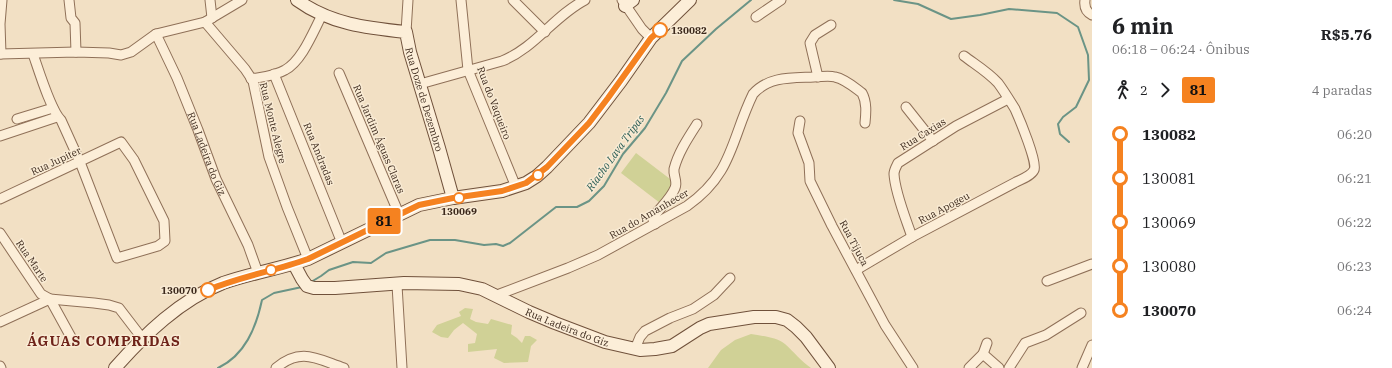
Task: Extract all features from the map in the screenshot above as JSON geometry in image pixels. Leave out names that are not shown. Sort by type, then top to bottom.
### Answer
[{"type":"street","points":[[2,0],[0,54],[76,52],[120,55],[131,52],[156,34],[209,20],[242,0]]},
{"type":"street","points":[[69,0],[71,18],[76,23],[76,52]]},
{"type":"street","points":[[209,20],[210,0]]},
{"type":"street","points":[[297,0],[322,15],[341,22],[361,27],[406,32]]},
{"type":"street","name":"Rua Doze de Dezembro","points":[[408,0],[406,32],[410,52],[453,198]]},
{"type":"street","name":"Rua do Vaqueiro","points":[[461,0],[468,70],[516,187]]},
{"type":"street","points":[[513,0],[545,32]]},
{"type":"street","points":[[420,84],[513,57],[545,32],[566,12],[585,0]]},
{"type":"street","points":[[115,368],[142,338],[185,304],[223,283],[308,259],[419,205],[453,198],[491,193],[526,183],[547,167],[574,140],[608,98],[651,38],[690,0]]},
{"type":"street","points":[[756,17],[781,0]]},
{"type":"street","points":[[1085,0],[1084,5],[1088,13],[1092,15]]},
{"type":"street","points":[[627,2],[642,29],[651,38]]},
{"type":"street","points":[[251,79],[274,74],[285,70],[293,64],[322,15]]},
{"type":"street","name":"Rua Monte Alegre","points":[[209,20],[246,69],[251,79],[269,157],[308,259]]},
{"type":"street","points":[[818,77],[810,43],[815,35],[831,25]]},
{"type":"street","name":"Rua Ladeira do Giz","points":[[156,34],[177,78],[216,179],[248,245],[258,273]]},
{"type":"street","points":[[33,54],[53,108],[57,117],[61,120],[80,162]]},
{"type":"street","points":[[964,56],[991,76],[999,84],[1008,99]]},
{"type":"street","name":"Rua Jardim Águas Claras","points":[[339,73],[399,214]]},
{"type":"street","name":"Rua Andradas","points":[[274,74],[342,242]]},
{"type":"street","name":"Rua do Amanhecer","points":[[496,295],[598,256],[687,206],[701,196],[712,185],[732,151],[753,94],[759,87],[768,82],[790,78],[830,76],[839,78],[862,93],[866,108],[865,123]]},
{"type":"street","name":"Rua Caxias","points":[[912,237],[901,204],[894,174],[898,163],[956,126],[1008,99]]},
{"type":"street","name":"Rua Apogeu","points":[[856,270],[912,237],[1031,174],[1036,167],[1035,162],[1016,110],[1008,99]]},
{"type":"street","points":[[906,107],[933,141]]},
{"type":"street","points":[[17,119],[53,108]]},
{"type":"street","points":[[0,136],[57,117]]},
{"type":"street","name":"Rua Tijuca","points":[[800,121],[798,133],[809,163],[810,181],[832,226],[885,324],[913,368]]},
{"type":"street","points":[[655,224],[655,216],[675,188],[675,167],[685,144],[697,124]]},
{"type":"street","name":"Rua Jupiter","points":[[0,199],[121,142],[134,160],[164,221],[165,241],[158,246],[117,258],[80,162]]},
{"type":"street","name":"Rua Marte","points":[[0,233],[40,294],[50,299],[72,339]]},
{"type":"street","name":"Rua Ladeira do Giz","points":[[294,264],[305,283],[314,288],[397,285],[404,283],[459,284],[482,289],[555,323],[606,342],[634,349],[646,350],[672,346],[709,324],[754,317],[776,317],[787,320],[796,327],[806,337],[829,368]]},
{"type":"street","points":[[1048,281],[1092,264]]},
{"type":"street","points":[[634,349],[645,331],[670,318],[693,310],[714,295],[730,278]]},
{"type":"street","points":[[397,285],[402,368]]},
{"type":"street","points":[[0,322],[50,299],[109,304],[119,308],[142,338]]},
{"type":"street","points":[[1009,368],[1025,343],[1046,335],[1081,313]]},
{"type":"street","points":[[969,368],[983,354],[987,343]]},
{"type":"street","points":[[1082,368],[1092,345]]},
{"type":"street","points":[[983,354],[999,368]]},
{"type":"street","points":[[276,368],[288,359],[299,355],[307,356],[344,368]]},
{"type":"green space","points":[[636,153],[674,182],[660,203],[621,173]]},
{"type":"green space","points":[[465,308],[473,309],[470,319],[476,322],[488,324],[491,319],[512,325],[511,334],[522,343],[525,336],[530,336],[537,340],[531,346],[528,362],[504,363],[494,358],[497,349],[468,352],[468,344],[475,343],[477,334],[463,323],[454,330],[448,338],[441,337],[432,332],[437,325],[461,316],[459,312]]},
{"type":"green space","points":[[751,334],[769,337],[785,344],[811,368],[708,368],[721,350],[735,340]]},
{"type":"waterway","name":"Riacho Lava Tripas","points":[[311,282],[329,270],[353,262],[371,263],[386,253],[430,240],[455,240],[484,245],[496,244],[503,246],[510,243],[556,207],[577,207],[589,201],[604,186],[623,154],[645,128],[666,93],[682,61],[716,29],[751,0]]},
{"type":"waterway","name":"Riacho Lava Tripas","points":[[894,0],[918,4],[951,19],[1009,9],[1057,13],[1078,27],[1088,55],[1089,80],[1076,107],[1063,117],[1058,124],[1060,134],[1069,142]]},
{"type":"waterway","name":"Riacho Lava Tripas","points":[[218,368],[235,356],[248,340],[253,330],[262,300],[274,293],[302,287]]},
{"type":"bus line","name":"81","points":[[208,290],[223,283],[308,259],[419,205],[453,198],[502,191],[526,183],[547,167],[589,123],[651,38],[660,30]]},
{"type":"place","name":"130082","points":[[660,30]]},
{"type":"place","name":"130069","points":[[459,198]]},
{"type":"place","name":"130070","points":[[208,290]]},
{"type":"district","name":"ÁGUAS COMPRIDAS","points":[[104,341]]}]
